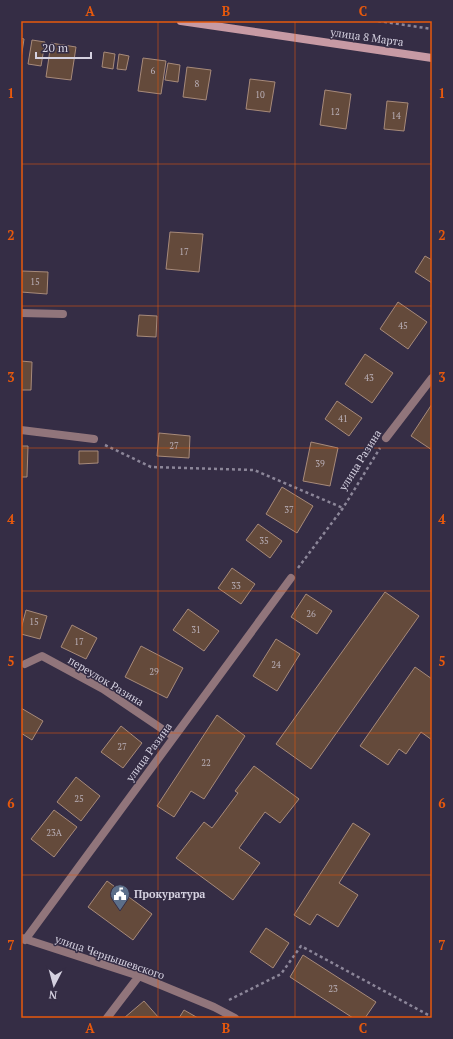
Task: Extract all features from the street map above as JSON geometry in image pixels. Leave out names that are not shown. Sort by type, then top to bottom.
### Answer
[{"type":"main road","name":"улица 8 Марта","points":[[181,21],[432,58]]},
{"type":"street","points":[[21,313],[64,314]]},
{"type":"street","name":"улица Разина","points":[[386,438],[432,378]]},
{"type":"street","points":[[21,430],[94,439]]},
{"type":"street","name":"улица Разина","points":[[23,939],[291,578]]},
{"type":"street","name":"переулок Разина","points":[[25,664],[42,656],[103,689],[174,737]]},
{"type":"street","name":"улица Чернышевского","points":[[23,939],[139,976],[214,1007],[235,1018]]},
{"type":"street","points":[[107,1018],[139,976]]},
{"type":"path","points":[[378,21],[432,29]]},
{"type":"path","name":"улица Разина","points":[[307,555],[343,508],[386,438]]},
{"type":"path","points":[[94,439],[151,467],[254,470],[343,508]]},
{"type":"path","points":[[214,1007],[281,974],[301,946],[432,1017]]},
{"type":"building","points":[[21,38],[24,39],[21,59]]},
{"type":"building","points":[[32,40],[45,42],[41,66],[28,64]]},
{"type":"building","points":[[51,43],[76,47],[71,80],[46,77]]},
{"type":"building","points":[[104,52],[115,54],[113,69],[102,67]]},
{"type":"building","points":[[119,54],[129,56],[126,70],[117,69]]},
{"type":"building","points":[[143,58],[166,61],[161,94],[138,91]]},
{"type":"building","points":[[168,63],[180,65],[178,82],[165,80]]},
{"type":"building","points":[[187,67],[211,70],[206,100],[183,97]]},
{"type":"building","points":[[250,79],[275,82],[270,112],[246,109]]},
{"type":"building","points":[[325,90],[351,94],[346,129],[320,125]]},
{"type":"building","points":[[387,101],[408,103],[404,131],[384,129]]},
{"type":"building","points":[[170,232],[203,234],[199,272],[166,269]]},
{"type":"building","points":[[425,256],[432,260],[432,283],[415,272]]},
{"type":"building","points":[[22,271],[48,272],[47,294],[21,292]]},
{"type":"building","points":[[398,302],[427,322],[408,349],[380,329]]},
{"type":"building","points":[[139,315],[157,316],[156,337],[137,336]]},
{"type":"building","points":[[365,354],[393,373],[372,403],[345,384]]},
{"type":"building","points":[[21,361],[32,362],[31,390],[21,390]]},
{"type":"building","points":[[337,401],[362,418],[349,436],[325,419]]},
{"type":"building","points":[[432,404],[432,450],[411,436]]},
{"type":"building","points":[[159,433],[190,436],[189,458],[157,456]]},
{"type":"building","points":[[311,442],[338,448],[330,486],[303,481]]},
{"type":"building","points":[[21,446],[28,446],[27,477],[21,477]]},
{"type":"building","points":[[79,451],[98,451],[98,463],[79,464]]},
{"type":"building","points":[[282,487],[313,506],[297,533],[266,514]]},
{"type":"building","points":[[258,524],[282,541],[270,558],[246,540]]},
{"type":"building","points":[[232,568],[255,584],[241,604],[218,588]]},
{"type":"building","points":[[385,592],[419,616],[311,769],[276,744]]},
{"type":"building","points":[[306,594],[332,611],[317,634],[291,617]]},
{"type":"building","points":[[188,609],[219,631],[204,651],[173,630]]},
{"type":"building","points":[[26,610],[47,616],[40,639],[21,634]]},
{"type":"building","points":[[72,625],[97,638],[86,659],[61,647]]},
{"type":"building","points":[[276,639],[300,654],[277,691],[253,676]]},
{"type":"building","points":[[141,646],[183,668],[167,698],[125,677]]},
{"type":"building","points":[[415,667],[432,679],[432,740],[421,732],[406,754],[399,749],[388,765],[360,746]]},
{"type":"building","points":[[21,708],[43,721],[32,740],[21,733]]},
{"type":"building","points":[[217,715],[245,736],[204,799],[191,791],[174,817],[157,806]]},
{"type":"building","points":[[121,726],[142,743],[123,768],[101,752]]},
{"type":"building","points":[[254,766],[299,799],[280,823],[265,812],[239,848],[260,863],[233,900],[176,858],[204,822],[212,828],[238,793],[235,791]]},
{"type":"building","points":[[76,777],[100,796],[81,821],[57,802]]},
{"type":"building","points":[[54,810],[77,827],[54,857],[31,839]]},
{"type":"building","points":[[353,823],[370,834],[339,883],[358,895],[338,927],[317,914],[310,925],[294,915]]},
{"type":"building","name":"Прокуратура","points":[[107,881],[152,914],[133,940],[88,907]]},
{"type":"building","points":[[266,928],[289,943],[273,968],[250,952]]},
{"type":"building","points":[[303,955],[376,1002],[365,1018],[353,1018],[290,977]]},
{"type":"building","points":[[144,1001],[159,1018],[124,1018]]},
{"type":"building","points":[[184,1010],[198,1018],[179,1018]]},
{"type":"place","name":"Прокуратура","points":[[120,911]]}]
